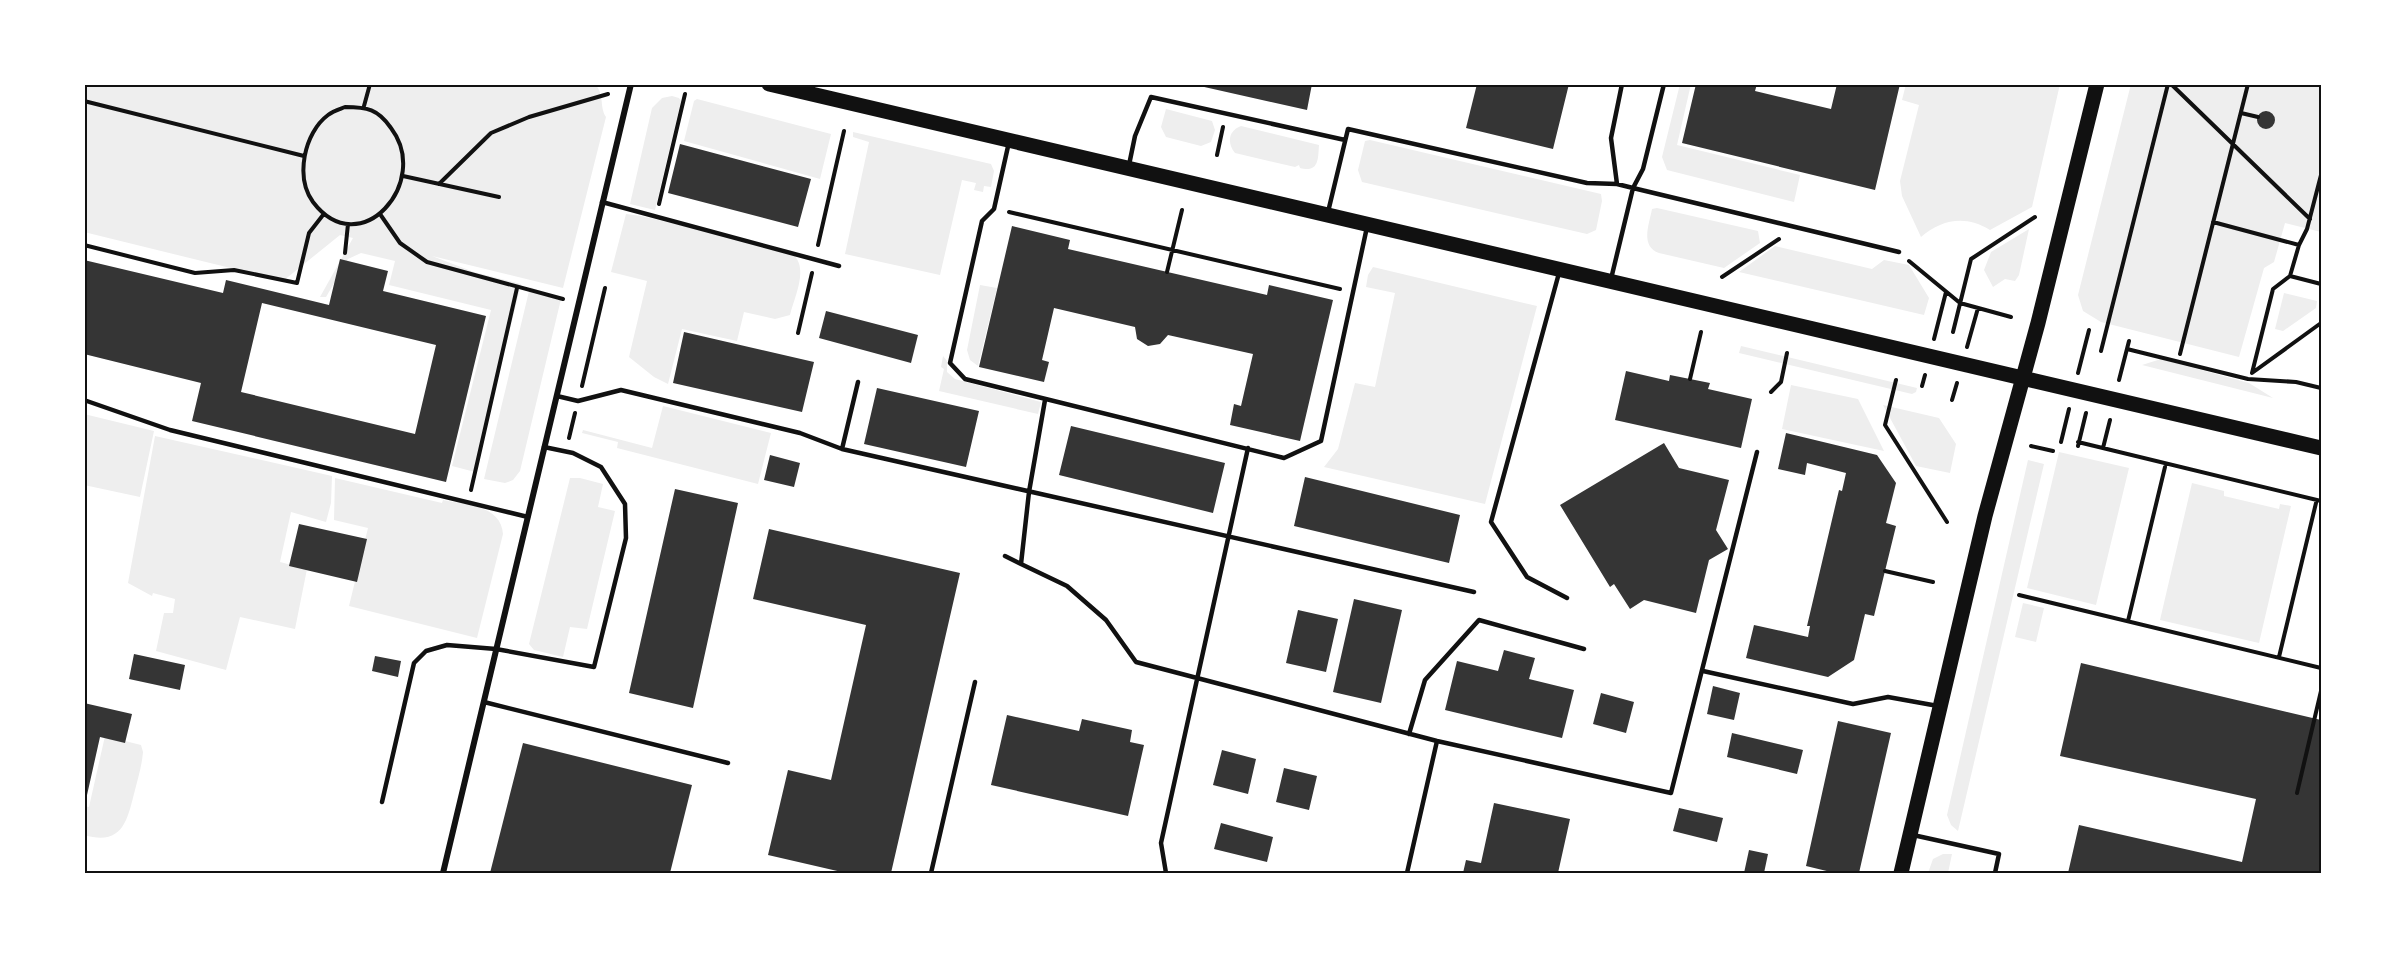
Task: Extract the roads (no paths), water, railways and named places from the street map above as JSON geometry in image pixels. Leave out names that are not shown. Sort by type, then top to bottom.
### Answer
[{"type":"main road","points":[[769,84],[2321,448]]},
{"type":"main road","points":[[1901,873],[1985,516],[2023,379],[2097,84]]},
{"type":"street","points":[[443,873],[631,84]]},
{"type":"lane","points":[[1617,184],[1611,138],[1622,84]]},
{"type":"lane","points":[[1610,282],[1633,188],[1643,169],[1664,84]]},
{"type":"lane","points":[[1128,168],[1135,136],[1151,97],[1345,140]]},
{"type":"lane","points":[[1328,215],[1348,129],[1587,183],[1617,184],[1899,252]]},
{"type":"lane","points":[[1010,141],[994,209],[982,221],[950,363],[965,379],[1284,458],[1321,441],[1367,225]]},
{"type":"lane","points":[[603,202],[839,266]]},
{"type":"lane","points":[[1560,270],[1491,522],[1527,578],[1567,598]]},
{"type":"lane","points":[[842,449],[858,382]]},
{"type":"lane","points":[[557,396],[578,401],[621,390],[800,433],[842,449],[1474,592]]},
{"type":"lane","points":[[84,400],[170,430],[528,517]]},
{"type":"lane","points":[[1022,564],[1029,492],[1046,400]]},
{"type":"lane","points":[[381,802],[414,663],[426,651],[447,645],[496,649],[594,667],[626,538],[625,504],[601,467],[566,452],[544,447]]},
{"type":"lane","points":[[1166,873],[1161,843],[1248,448]]},
{"type":"lane","points":[[1005,556],[1067,586],[1106,620],[1136,662],[1437,741],[1671,793],[1757,452]]},
{"type":"lane","points":[[1409,734],[1425,680],[1479,620],[1584,650]]},
{"type":"lane","points":[[1703,671],[1853,704],[1888,697],[1940,706]]},
{"type":"lane","points":[[931,873],[975,682]]},
{"type":"lane","points":[[484,702],[728,762]]},
{"type":"lane","points":[[1407,873],[1437,741]]},
{"type":"lane","points":[[1910,834],[1999,854],[1995,873]]}]
